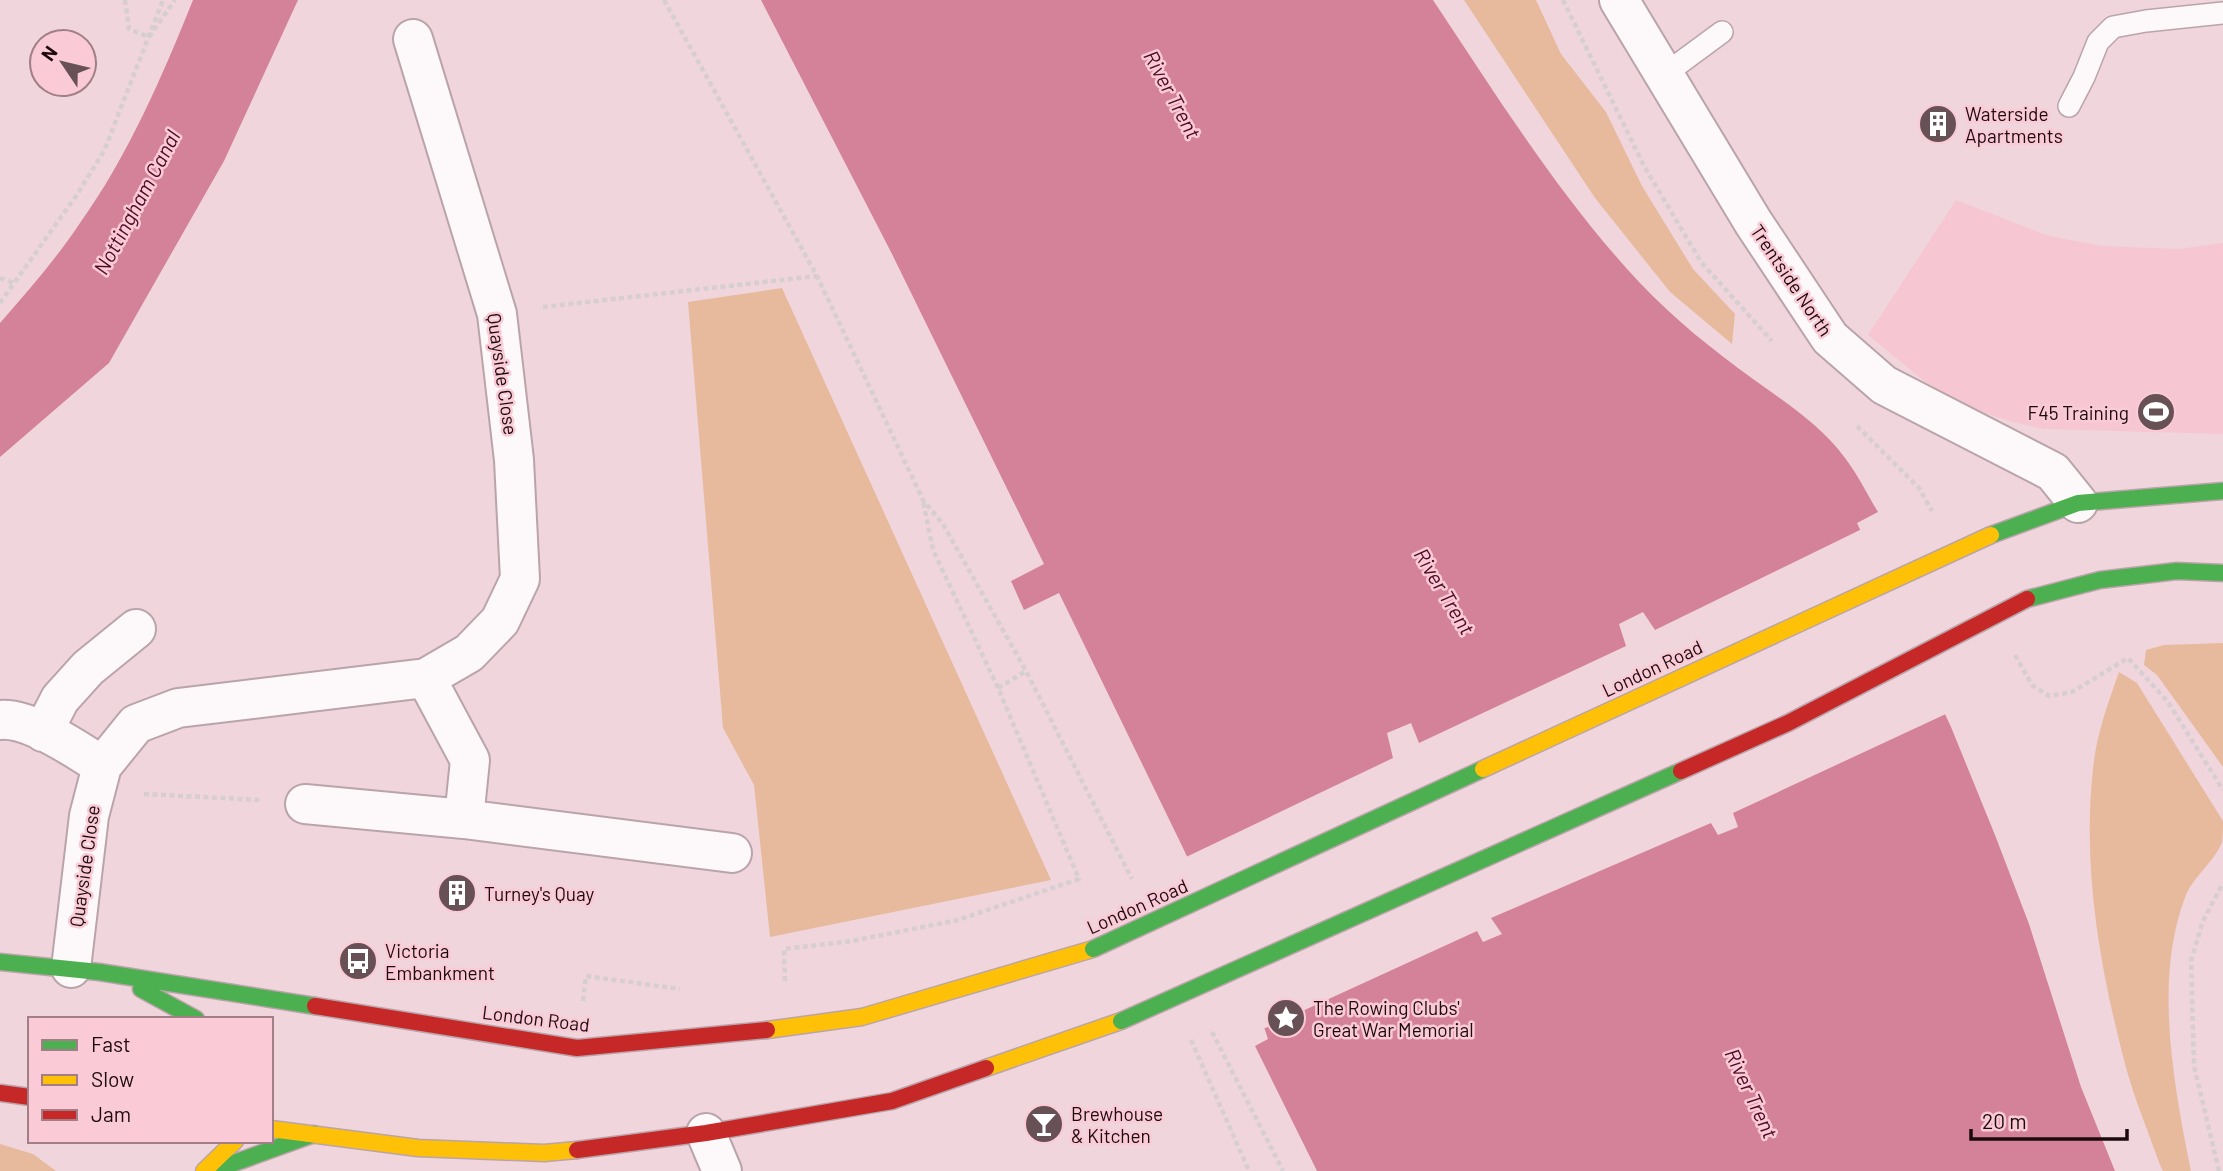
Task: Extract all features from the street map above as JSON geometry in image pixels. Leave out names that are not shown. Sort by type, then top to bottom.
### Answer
[{"type":"main road","name":"London Road","points":[[0,962],[71,968],[577,1048],[795,1027],[863,1017],[1093,949],[1990,535],[2078,503],[2223,491]]},
{"type":"main road","points":[[273,1129],[418,1148],[544,1153],[706,1133],[892,1101],[1121,1021],[1788,723],[2027,599],[2100,580],[2177,571],[2223,573]]},
{"type":"main road","points":[[115,975],[192,1017]]},
{"type":"main road","points":[[0,1093],[28,1097]]},
{"type":"main road","points":[[212,1171],[314,1134]]},
{"type":"main road","points":[[204,1171],[233,1143]]},
{"type":"street","name":"Trentside North","points":[[1619,0],[1753,222],[1830,338],[1884,385],[2053,472],[2078,503]]},
{"type":"street","name":"Quayside Close","points":[[71,968],[98,779],[136,724],[178,708],[426,678],[469,653],[500,621],[520,579],[514,460],[497,314],[413,39]]},
{"type":"street","points":[[43,732],[60,699],[88,668],[135,629]]},
{"type":"street","points":[[426,678],[470,760],[464,819]]},
{"type":"street","points":[[0,720],[9,719],[79,750],[98,779]]},
{"type":"street","points":[[305,804],[464,819],[732,853]]},
{"type":"street","points":[[706,1133],[722,1171]]},
{"type":"lane","points":[[2069,106],[2098,42],[2113,27],[2145,10],[2223,13]]},
{"type":"lane","points":[[1665,74],[1722,32]]},
{"type":"lane","points":[[488,1171],[544,1153]]},
{"type":"path","points":[[125,0],[129,29],[149,37]]},
{"type":"path","points":[[0,303],[78,193],[104,150],[163,0]]},
{"type":"path","points":[[149,37],[175,0]]},
{"type":"path","points":[[664,0],[817,276],[923,500],[933,550],[998,688],[1079,879],[958,920],[852,941],[784,949],[785,983]]},
{"type":"path","points":[[497,314],[817,276]]},
{"type":"path","points":[[0,278],[15,283]]},
{"type":"path","points":[[923,500],[943,524],[1027,671],[1134,883]]},
{"type":"path","points":[[998,688],[1027,671]]},
{"type":"path","points":[[98,779],[228,797],[305,804]]},
{"type":"path","points":[[2218,1171],[2194,1066],[2192,961],[2203,921],[2223,883]]},
{"type":"path","points":[[1210,1028],[1283,1171]]},
{"type":"path","points":[[1190,1038],[1249,1171]]},
{"type":"shaded area","points":[[1464,0],[1536,0],[1561,54],[1606,112],[1642,186],[1693,269],[1735,314],[1732,344],[1670,292],[1595,198]]},
{"type":"shaded area","points":[[1956,200],[2049,236],[2102,246],[2179,249],[2223,243],[2223,434],[2044,429],[2009,421],[1969,408],[1924,381],[1868,335]]},
{"type":"shaded area","points":[[782,288],[1051,880],[770,937],[754,785],[723,728],[688,302]]},
{"type":"shaded area","points":[[2223,643],[2223,767],[2157,675],[2144,665],[2146,650],[2164,645]]},
{"type":"shaded area","points":[[2119,672],[2137,683],[2223,821],[2219,849],[2186,895],[2176,927],[2170,961],[2173,1068],[2191,1171],[2163,1171],[2160,1165],[2125,1064],[2101,955],[2092,881],[2090,806],[2100,732]]},
{"type":"shaded area","points":[[0,1144],[33,1154],[56,1171],[0,1171]]},
{"type":"water","name":"Nottingham Canal","points":[[193,0],[298,0],[224,161],[109,363],[0,457],[0,323],[61,249],[114,171],[156,87]]},
{"type":"water","name":"River Trent","points":[[761,0],[1433,0],[1531,146],[1611,251],[1680,322],[1825,435],[1845,458],[1878,512],[1857,523],[1951,727],[1995,835],[2029,924],[2081,1087],[2115,1171],[1317,1171],[1255,1046],[1268,1039],[1265,1030],[1184,850],[1059,593],[1024,610],[1011,581],[1044,564],[891,252]]},
{"type":"pier","points":[[1864,528],[1948,713],[1733,813],[1738,827],[1718,835],[1711,823],[1491,918],[1502,934],[1483,942],[1477,931],[1261,1030],[1184,858],[1393,758],[1387,733],[1411,723],[1419,743],[1626,646],[1619,624],[1643,612],[1655,630]]},
{"type":"traffic: fast","points":[[1991,535],[2078,503],[2223,491]]},
{"type":"traffic: fast","points":[[2027,599],[2100,580],[2177,571],[2223,573]]},
{"type":"traffic: fast","points":[[1093,949],[1483,769]]},
{"type":"traffic: fast","points":[[1121,1021],[1681,771]]},
{"type":"traffic: fast","points":[[0,962],[99,972],[315,1006]]},
{"type":"traffic: fast","points":[[141,989],[192,1017]]},
{"type":"traffic: fast","points":[[212,1171],[314,1134]]},
{"type":"traffic: slow","points":[[1483,769],[1991,535]]},
{"type":"traffic: slow","points":[[767,1030],[862,1017],[1093,949]]},
{"type":"traffic: slow","points":[[986,1068],[1121,1021]]},
{"type":"traffic: slow","points":[[273,1129],[418,1148],[544,1153],[577,1150]]},
{"type":"traffic: slow","points":[[204,1171],[233,1143]]},
{"type":"traffic: jam","points":[[1681,771],[1788,723],[2027,599]]},
{"type":"traffic: jam","points":[[315,1006],[577,1048],[767,1030]]},
{"type":"traffic: jam","points":[[577,1150],[706,1133],[892,1101],[986,1068]]},
{"type":"traffic: jam","points":[[0,1093],[28,1097]]},
{"type":"place","name":"Waterside Apartments","points":[[1938,124]]},
{"type":"place","name":"F45 Training","points":[[2156,412]]},
{"type":"place","name":"Turney's Quay","points":[[457,893]]},
{"type":"place","name":"Victoria Embankment","points":[[358,961]]},
{"type":"place","name":"The Rowing Clubs' Great War Memorial","points":[[1286,1018]]},
{"type":"place","name":"Brewhouse & Kitchen","points":[[1044,1124]]}]
